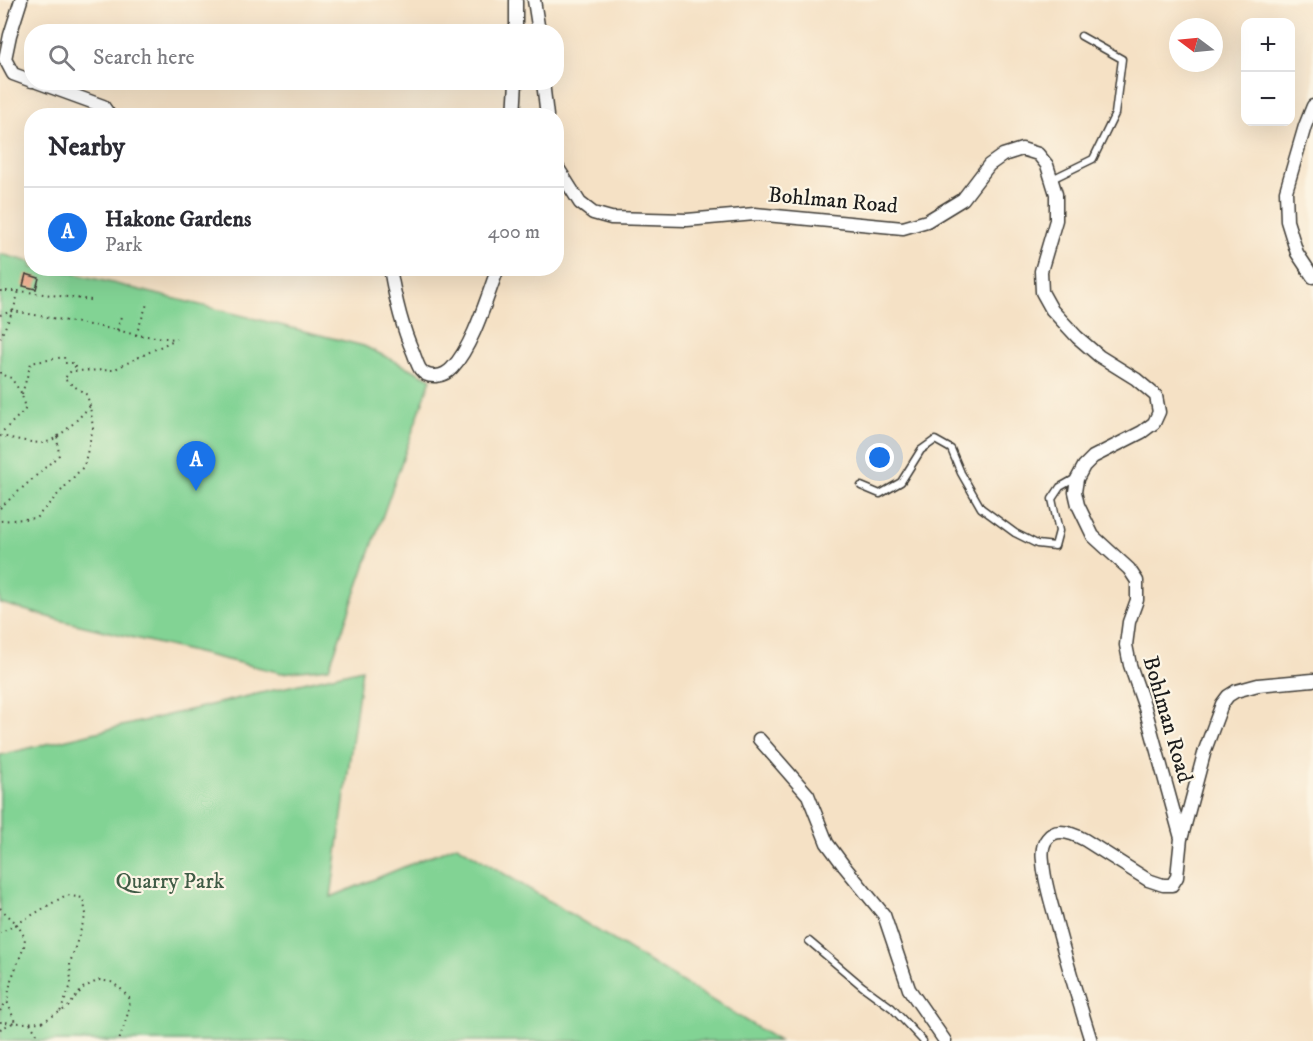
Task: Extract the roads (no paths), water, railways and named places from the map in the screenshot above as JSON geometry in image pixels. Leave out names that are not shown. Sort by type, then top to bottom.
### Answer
[{"type":"street","points":[[21,0],[5,59],[13,74],[24,78]]},
{"type":"street","points":[[516,0],[516,24]]},
{"type":"street","points":[[534,0],[538,24]]},
{"type":"street","points":[[59,90],[104,108]]},
{"type":"street","points":[[514,108],[516,90]]},
{"type":"street","points":[[544,90],[546,108]]},
{"type":"street","points":[[1313,106],[1286,191],[1287,221],[1297,254],[1313,277]]},
{"type":"street","name":"Bohlman Road","points":[[564,178],[580,203],[593,213],[611,218],[687,220],[755,214],[903,228],[927,221],[963,199],[989,165],[1003,155],[1022,149],[1038,154],[1047,165],[1056,194],[1056,220],[1041,271],[1042,292],[1052,310],[1077,337],[1099,356],[1136,379],[1156,396],[1159,412],[1154,423],[1142,432],[1093,457],[1084,466],[1079,476],[1076,492],[1078,505],[1093,536],[1129,569],[1137,581],[1137,600],[1129,622],[1126,645],[1181,838],[1177,877],[1172,885],[1163,885],[1148,880],[1074,835],[1056,833],[1046,840],[1042,853],[1045,875],[1089,1038]]},
{"type":"street","points":[[391,276],[404,333],[421,370],[430,376],[439,376],[451,369],[468,345],[495,276]]},
{"type":"street","points":[[1181,838],[1205,750],[1222,704],[1228,696],[1236,691],[1258,685],[1313,680]]},
{"type":"street","points":[[759,739],[808,795],[827,843],[884,915],[909,989],[945,1041]]},
{"type":"lane","points":[[1051,180],[1093,159],[1115,114],[1122,59],[1081,36]]},
{"type":"lane","points":[[861,486],[880,494],[901,482],[921,450],[935,440],[951,449],[961,473],[981,508],[1015,533],[1036,544],[1055,546],[1059,531],[1052,499],[1060,487],[1079,476]]},
{"type":"lane","points":[[809,941],[892,1008],[923,1041]]},
{"type":"place","name":"Hakone Gardens","points":[[196,491]]},
{"type":"park label","name":"Quarry Park","points":[[170,880]]}]
